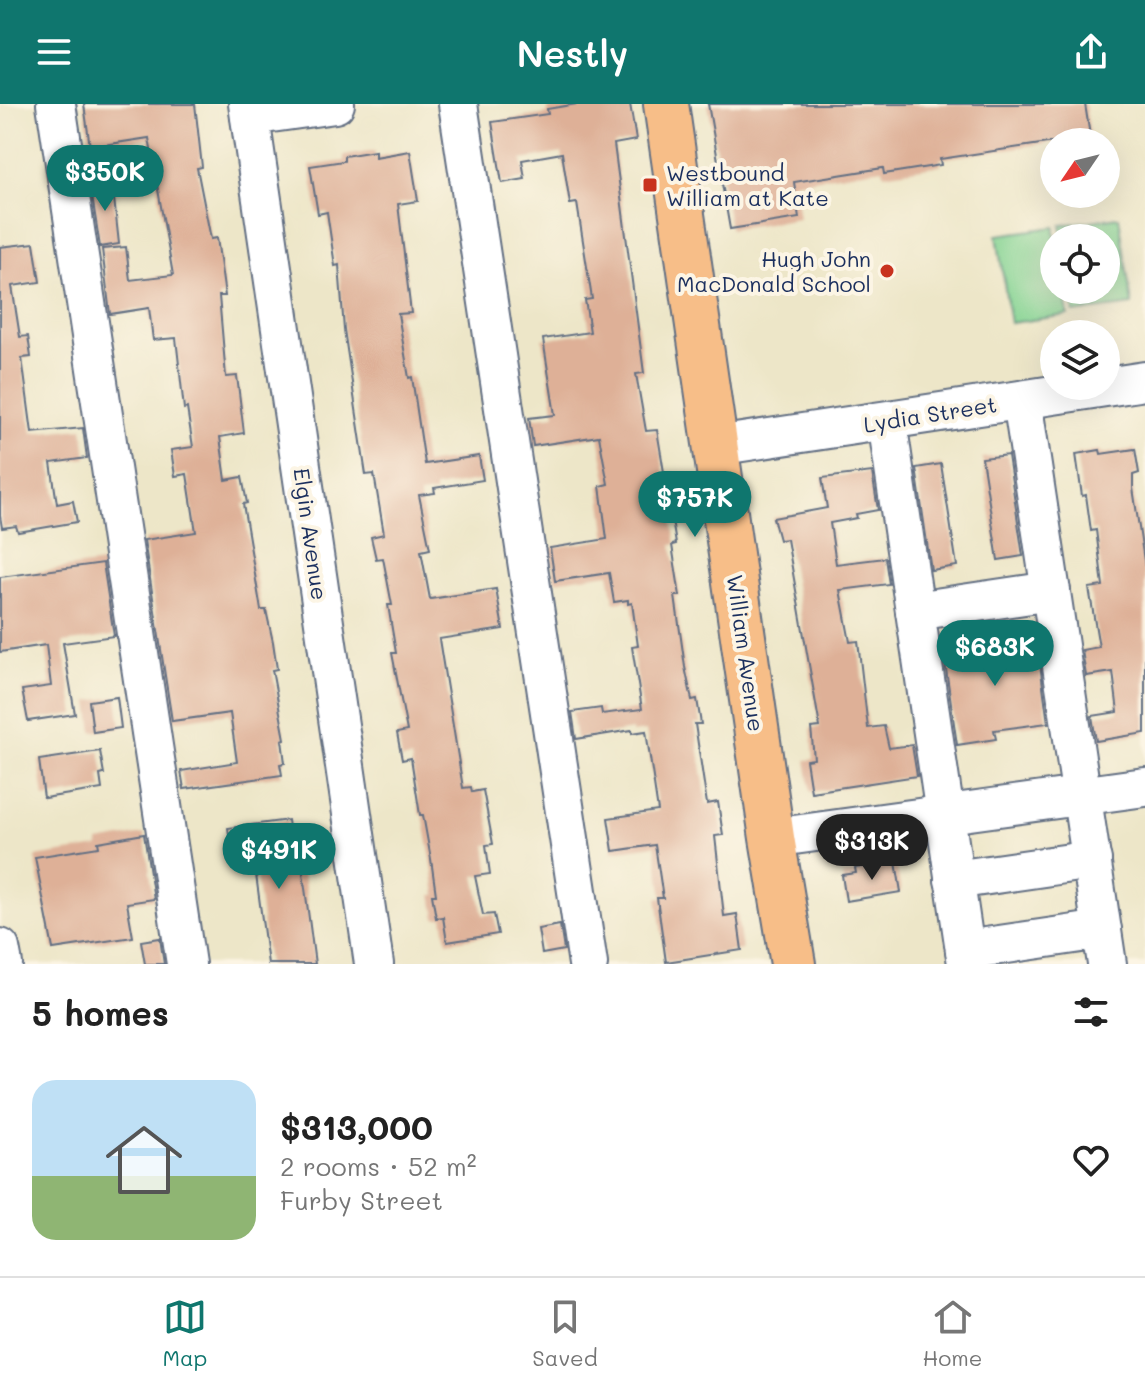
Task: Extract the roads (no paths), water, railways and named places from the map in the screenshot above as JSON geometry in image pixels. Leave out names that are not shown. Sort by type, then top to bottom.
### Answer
[{"type":"main road","name":"William Avenue","points":[[666,104],[793,964]]},
{"type":"street","points":[[56,104],[186,964]]},
{"type":"street","points":[[249,110],[335,104]]},
{"type":"street","points":[[458,104],[588,964]]},
{"type":"street","name":"Elgin Avenue","points":[[249,110],[374,964]]},
{"type":"street","name":"Lydia Street","points":[[716,446],[1145,381]]},
{"type":"street","points":[[887,421],[966,957],[1105,947],[1022,400]]},
{"type":"street","points":[[915,611],[1051,591]]},
{"type":"street","points":[[772,838],[1145,787]]},
{"type":"street","points":[[954,880],[1092,860]]},
{"type":"street","points":[[0,948],[3,964]]},
{"type":"place","name":"Westbound William at Kate","points":[[650,185]]},
{"type":"place","name":"Hugh John MacDonald School","points":[[887,271]]}]
